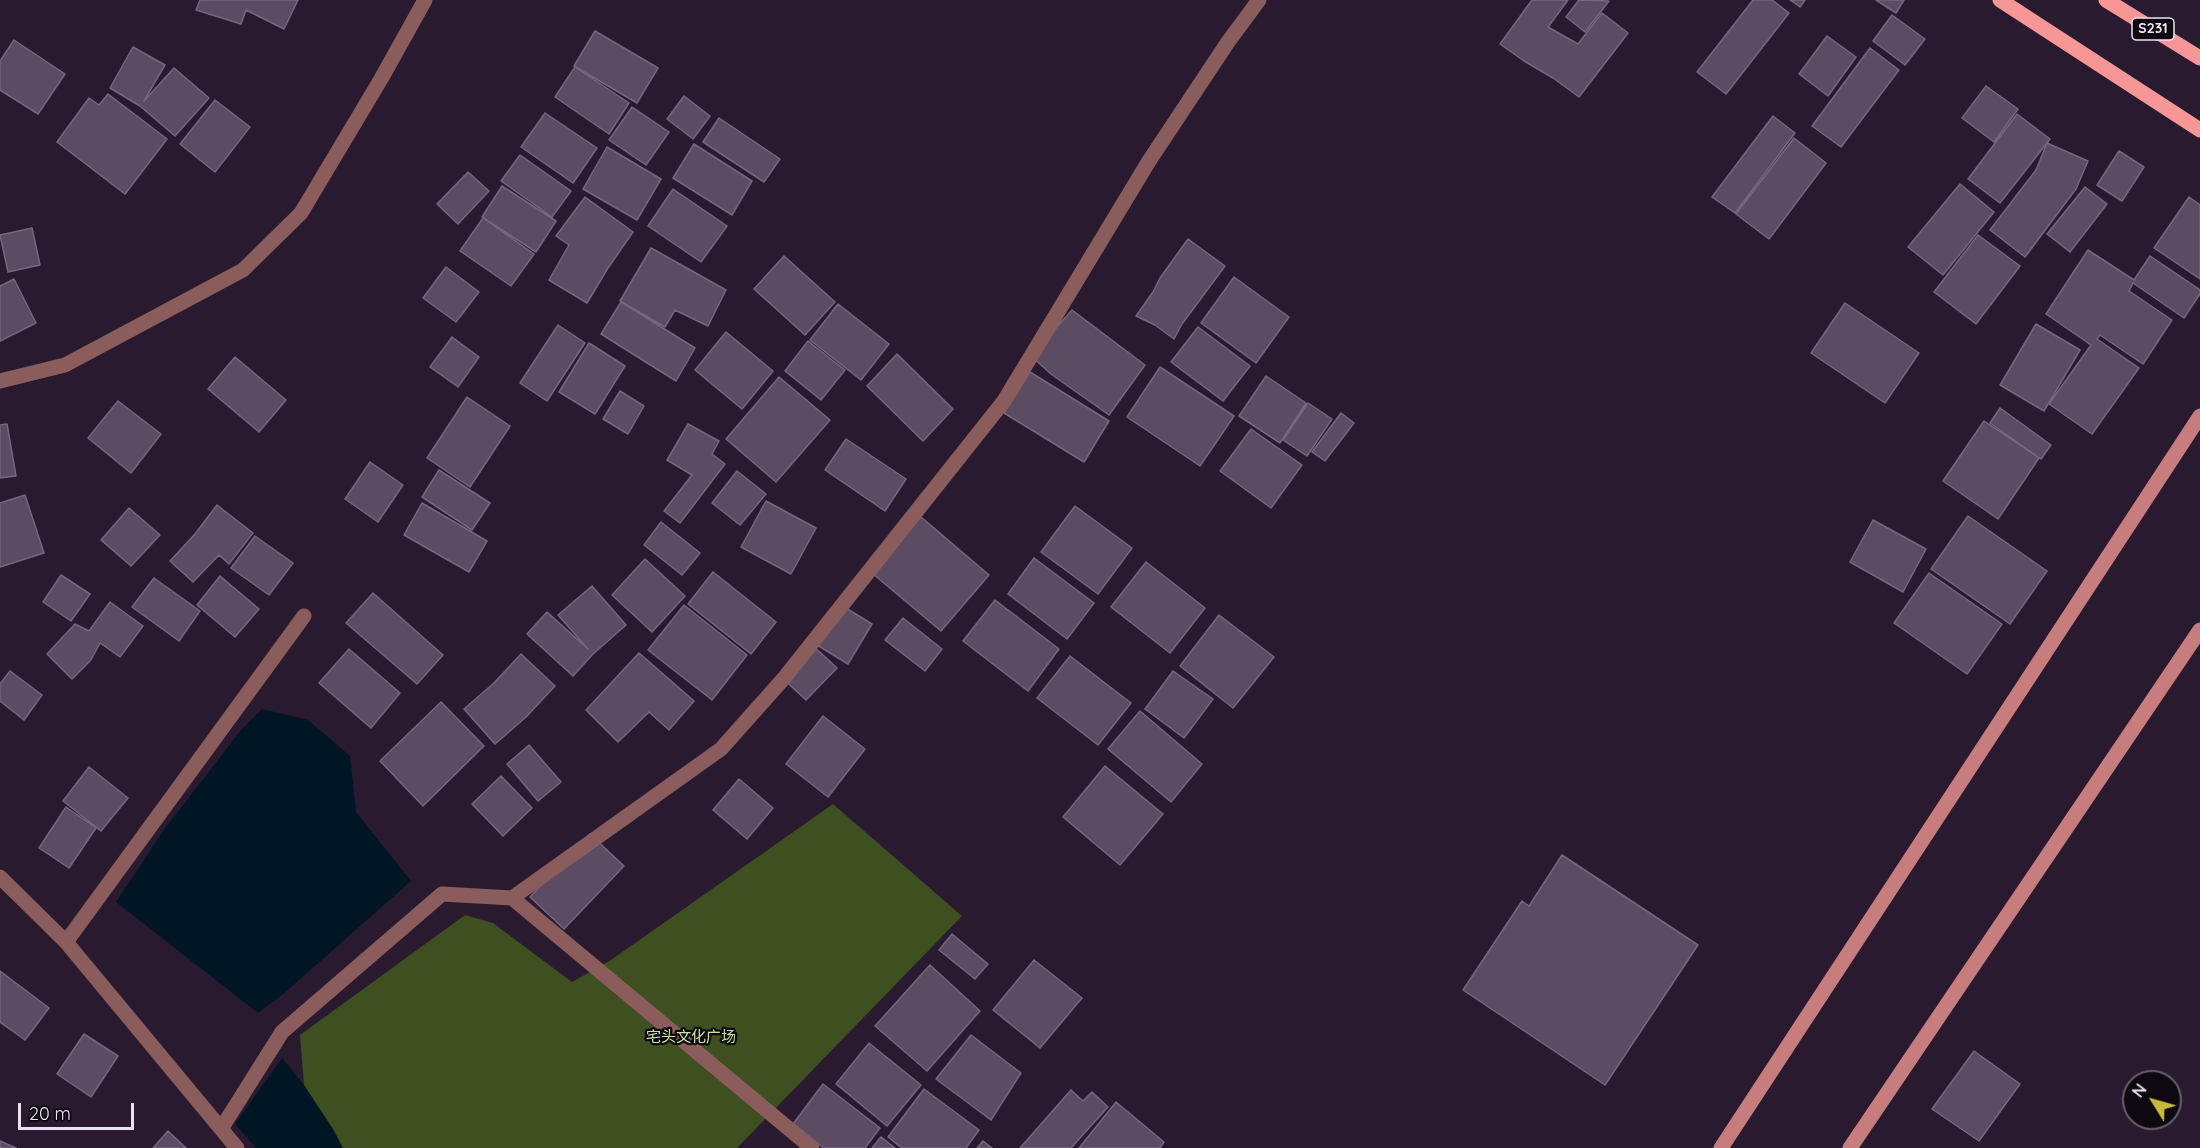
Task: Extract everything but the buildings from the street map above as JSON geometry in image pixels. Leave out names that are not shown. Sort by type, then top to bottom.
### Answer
[{"type":"main road","points":[[2000,0],[2200,130]]},
{"type":"main road","name":"S231","points":[[2106,0],[2200,58]]},
{"type":"street","points":[[0,381],[65,365],[243,270],[301,213],[425,0]]},
{"type":"street","points":[[512,898],[721,749],[785,676],[1004,401],[1149,161],[1228,42],[1259,0]]},
{"type":"street","points":[[1720,1148],[2200,416]]},
{"type":"street","points":[[66,942],[304,616]]},
{"type":"street","points":[[1850,1148],[2200,630]]},
{"type":"street","points":[[0,877],[66,942],[237,1148]]},
{"type":"street","points":[[221,1129],[282,1032],[442,894],[512,898],[812,1148]]},
{"type":"green space","name":"宅头文化广场","points":[[833,804],[962,916],[737,1148],[342,1148],[304,1085],[300,1035],[465,915],[493,923],[572,982],[611,960]]},
{"type":"water","points":[[262,709],[308,720],[350,756],[356,812],[411,881],[282,995],[258,1013],[116,902],[163,831],[241,730]]},
{"type":"water","points":[[282,1058],[304,1085],[343,1148],[256,1148],[235,1124]]}]
